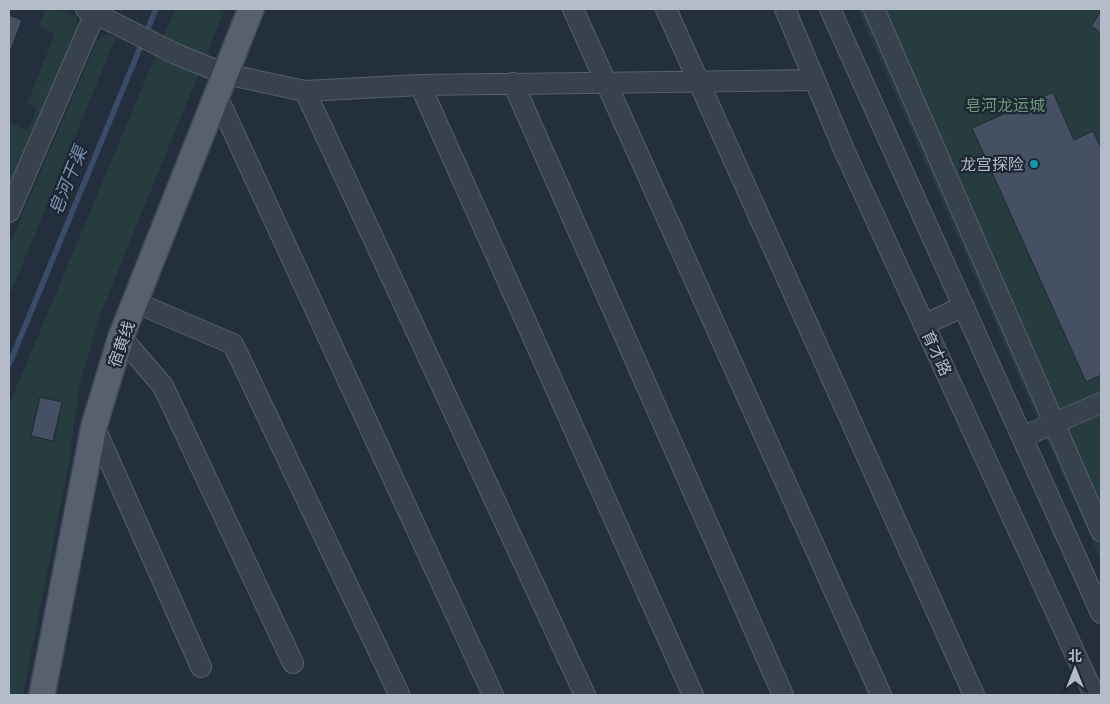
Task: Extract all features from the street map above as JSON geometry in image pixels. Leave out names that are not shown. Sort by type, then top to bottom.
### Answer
[{"type":"main road","name":"宿黄线","points":[[42,695],[94,426],[121,338],[251,9]]},
{"type":"street","points":[[573,9],[881,695]]},
{"type":"street","points":[[666,9],[974,695]]},
{"type":"street","name":"育才路","points":[[785,9],[844,150],[1094,695]]},
{"type":"street","points":[[830,9],[1101,613]]},
{"type":"street","points":[[874,9],[1101,531]]},
{"type":"street","points":[[9,212],[93,10],[176,54],[221,85],[305,91],[420,84],[814,80]]},
{"type":"street","points":[[512,83],[783,695]]},
{"type":"street","points":[[420,84],[693,695]]},
{"type":"street","points":[[221,85],[493,695]]},
{"type":"street","points":[[305,91],[585,695]]},
{"type":"street","points":[[136,303],[233,344],[399,694]]},
{"type":"street","points":[[924,325],[964,306]]},
{"type":"street","points":[[121,338],[163,386],[293,663]]},
{"type":"street","points":[[1022,437],[1101,403]]},
{"type":"street","points":[[94,426],[201,667]]},
{"type":"green space","points":[[46,9],[57,9],[76,17],[78,33],[9,194],[9,123],[28,130],[37,108],[27,104],[55,33],[39,27]]},
{"type":"green space","points":[[175,9],[225,9],[100,315],[79,387],[69,462],[23,695],[9,695],[9,405]]},
{"type":"green space","name":"皂河龙运城","points":[[858,9],[1101,9],[1101,560],[1034,412]]},
{"type":"green space","points":[[106,34],[116,37],[9,297],[9,245],[97,41]]},
{"type":"building","points":[[1101,11],[1101,33],[1091,26]]},
{"type":"building","points":[[9,15],[22,20],[9,55]]},
{"type":"building","points":[[1053,92],[1074,140],[1093,131],[1101,148],[1101,375],[1086,382],[972,128]]},
{"type":"building","points":[[40,397],[62,402],[53,441],[31,436]]},
{"type":"waterway","name":"皂河干渠","points":[[9,365],[156,9]]},
{"type":"place","name":"龙宫探险","points":[[1034,164]]}]
